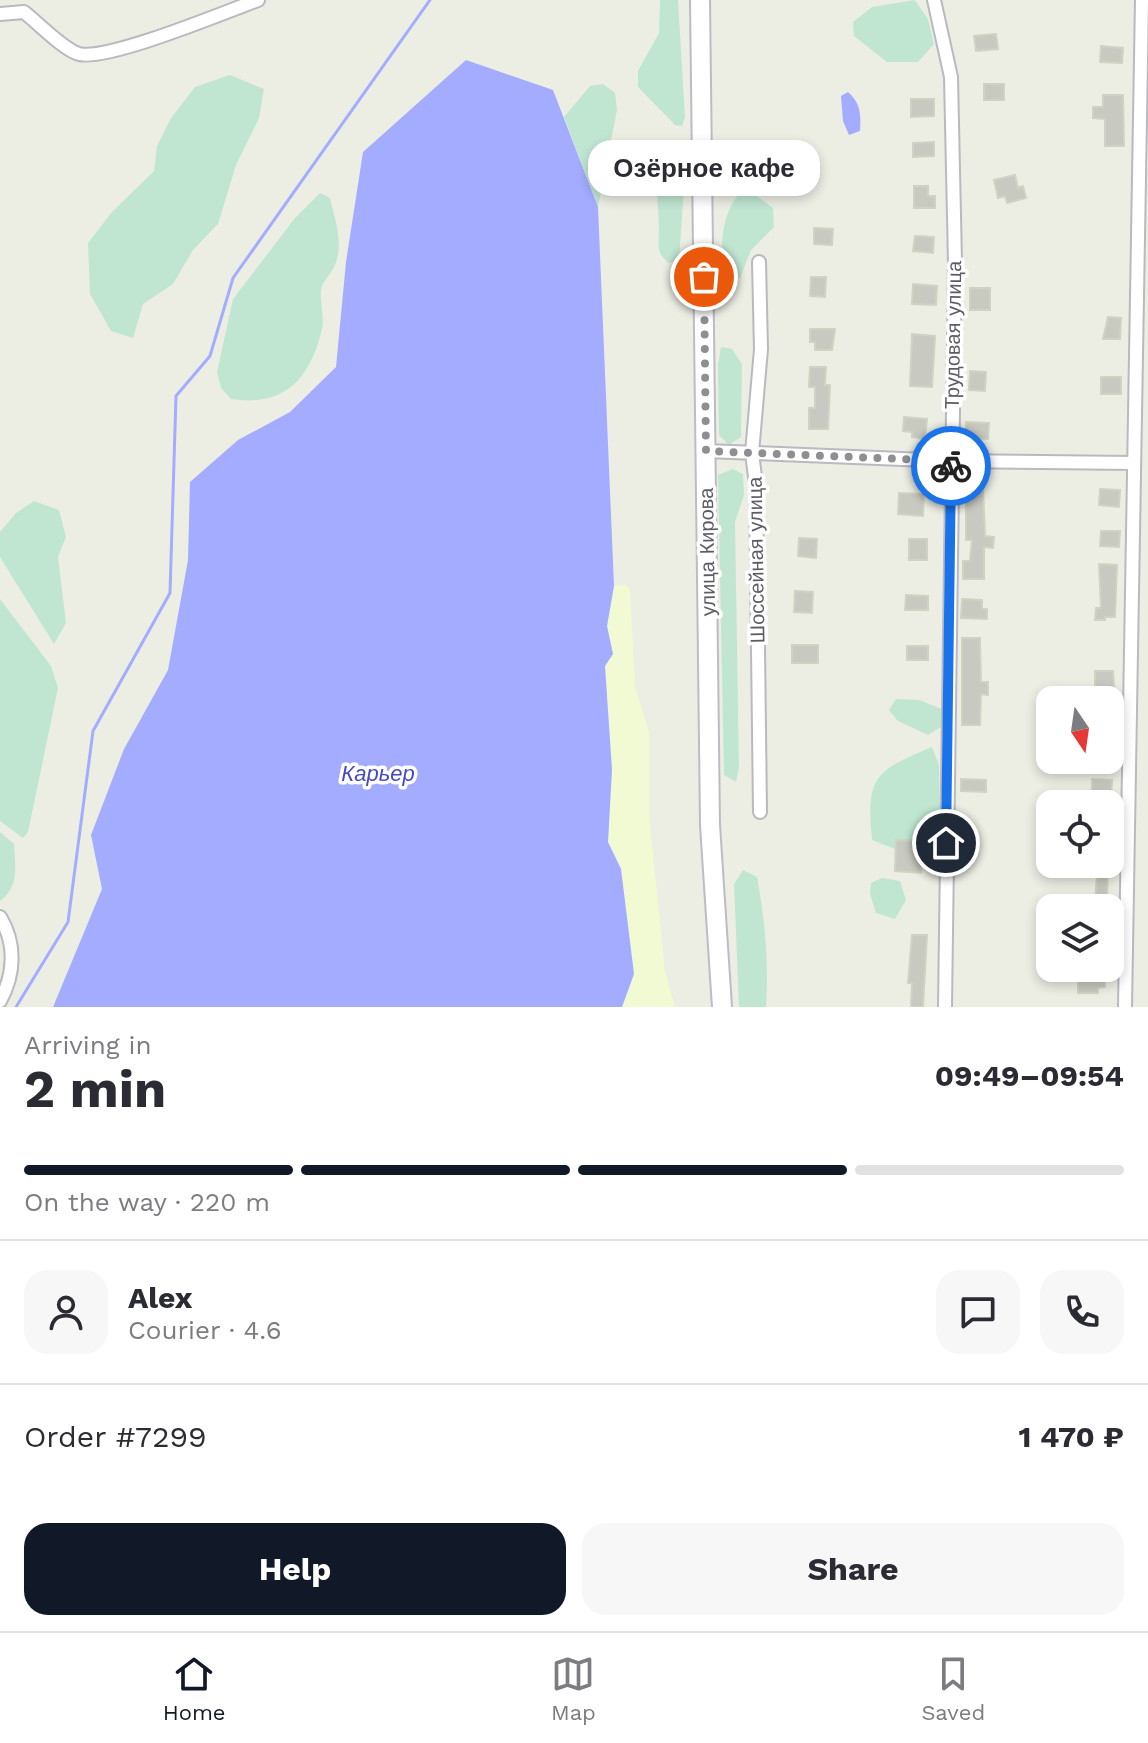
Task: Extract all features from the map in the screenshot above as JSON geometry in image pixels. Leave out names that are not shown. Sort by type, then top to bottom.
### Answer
[{"type":"main road","name":"улица Кирова","points":[[700,0],[710,825],[713,911],[722,1007]]},
{"type":"street","points":[[0,14],[24,12],[69,49],[80,54],[164,36],[258,0]]},
{"type":"street","name":"Трудовая улица","points":[[934,0],[951,77],[955,262],[945,1007]]},
{"type":"street","points":[[1125,1007],[1142,0]]},
{"type":"street","name":"Шоссейная улица","points":[[759,262],[761,349],[752,453],[756,485],[760,812]]},
{"type":"street","points":[[706,451],[951,461],[1134,463]]},
{"type":"street","points":[[0,917],[12,940],[13,957],[0,1001]]},
{"type":"shaded area","points":[[660,0],[678,0],[685,117],[682,126],[675,125],[638,87],[638,71],[659,33]]},
{"type":"shaded area","points":[[915,0],[928,19],[934,44],[918,62],[887,62],[854,36],[853,22],[872,7]]},
{"type":"shaded area","points":[[230,75],[264,89],[259,118],[236,165],[218,224],[193,250],[173,284],[143,304],[133,338],[111,331],[90,294],[88,243],[112,212],[154,171],[157,146],[171,118],[195,87]]},
{"type":"shaded area","points":[[603,84],[615,93],[617,110],[598,207],[564,117],[590,86]]},
{"type":"shaded area","points":[[671,161],[681,161],[685,174],[679,260],[669,263],[659,248],[658,195]]},
{"type":"shaded area","points":[[320,193],[330,198],[339,248],[335,265],[322,286],[323,318],[317,347],[302,376],[280,394],[266,399],[231,399],[221,388],[217,372],[233,299],[295,218]]},
{"type":"shaded area","points":[[739,194],[757,196],[773,208],[774,227],[751,250],[740,278],[729,279],[723,258],[723,235],[728,212]]},
{"type":"shaded area","points":[[721,347],[732,349],[742,364],[741,437],[729,445],[719,435],[718,365]]},
{"type":"shaded area","points":[[733,469],[743,474],[744,495],[735,522],[739,767],[736,782],[724,775],[718,475]]},
{"type":"shaded area","points":[[34,501],[59,510],[66,537],[58,557],[66,623],[54,644],[0,557],[0,532],[16,513]]},
{"type":"shaded area","points":[[0,599],[51,666],[58,688],[28,832],[23,838],[0,821]]},
{"type":"shaded area","points":[[896,699],[919,700],[942,709],[941,727],[928,735],[898,721],[889,710]]},
{"type":"shaded area","points":[[932,747],[939,765],[941,870],[931,873],[918,858],[872,840],[870,819],[873,789],[878,779],[897,763]]},
{"type":"shaded area","points":[[0,832],[14,844],[15,868],[11,889],[0,901]]},
{"type":"shaded area","points":[[743,870],[757,877],[760,893],[767,958],[766,1007],[739,1007],[734,884]]},
{"type":"shaded area","points":[[882,878],[900,881],[906,900],[895,919],[876,913],[870,894],[871,883]]},
{"type":"sand","points":[[626,585],[630,590],[635,687],[649,732],[649,815],[665,972],[675,1007],[622,1007],[621,869],[608,842],[612,770],[605,666],[613,654],[607,626],[614,586]]},
{"type":"water","name":"Карьер","points":[[466,60],[553,90],[598,207],[614,586],[607,626],[613,654],[605,666],[612,770],[608,842],[621,869],[634,974],[622,1007],[53,1007],[102,889],[91,835],[124,749],[168,670],[188,560],[190,482],[238,440],[290,412],[336,367],[346,262],[363,152]]},
{"type":"water","points":[[848,92],[858,105],[860,120],[860,131],[849,135],[843,121],[841,96]]},
{"type":"building","points":[[996,34],[998,49],[976,51],[974,36]]},
{"type":"building","points":[[1101,46],[1123,48],[1122,63],[1100,62]]},
{"type":"building","points":[[984,84],[1004,84],[1004,100],[984,100]]},
{"type":"building","points":[[1103,95],[1123,95],[1124,146],[1105,146],[1105,119],[1093,118],[1093,107],[1103,107]]},
{"type":"building","points":[[911,99],[934,99],[934,116],[911,117]]},
{"type":"building","points":[[934,142],[934,156],[913,157],[913,143]]},
{"type":"building","points":[[1015,175],[1018,188],[1023,186],[1026,198],[1007,203],[1005,196],[998,198],[994,180]]},
{"type":"building","points":[[914,186],[928,186],[928,196],[935,196],[935,208],[914,208]]},
{"type":"building","points":[[814,228],[833,229],[832,245],[814,244]]},
{"type":"building","points":[[915,236],[934,237],[933,253],[913,251]]},
{"type":"building","points":[[811,277],[826,277],[825,297],[810,296]]},
{"type":"building","points":[[913,284],[937,286],[936,305],[912,304]]},
{"type":"building","points":[[970,288],[990,288],[990,310],[970,310]]},
{"type":"building","points":[[1108,317],[1121,318],[1120,339],[1103,339]]},
{"type":"building","points":[[810,329],[835,329],[832,350],[815,350],[815,342],[810,342]]},
{"type":"building","points":[[912,334],[935,336],[932,387],[910,386]]},
{"type":"building","points":[[810,367],[826,367],[825,385],[830,385],[828,429],[809,429],[809,408],[815,408],[815,387],[809,387]]},
{"type":"building","points":[[970,371],[986,372],[985,391],[969,390]]},
{"type":"building","points":[[1101,377],[1121,377],[1121,394],[1101,394]]},
{"type":"building","points":[[904,417],[927,419],[925,439],[912,437],[912,432],[903,431]]},
{"type":"building","points":[[966,422],[989,423],[988,439],[966,438]]},
{"type":"building","points":[[966,488],[983,488],[985,536],[994,537],[993,548],[984,547],[984,579],[963,579],[963,561],[970,561],[972,540],[966,540]]},
{"type":"building","points":[[1100,489],[1120,490],[1119,507],[1099,505]]},
{"type":"building","points":[[899,493],[924,494],[923,516],[898,514]]},
{"type":"building","points":[[1101,531],[1120,531],[1119,547],[1100,546]]},
{"type":"building","points":[[799,538],[817,539],[816,558],[798,556]]},
{"type":"building","points":[[909,539],[927,539],[927,560],[909,560]]},
{"type":"building","points":[[1099,564],[1117,565],[1115,617],[1105,617],[1105,620],[1095,620],[1096,608],[1101,608]]},
{"type":"building","points":[[795,591],[813,592],[812,613],[794,612]]},
{"type":"building","points":[[906,595],[928,596],[928,610],[905,610]]},
{"type":"building","points":[[962,599],[982,600],[982,609],[987,609],[987,619],[961,618]]},
{"type":"building","points":[[962,638],[980,638],[981,682],[988,682],[988,695],[981,694],[980,725],[962,725]]},
{"type":"building","points":[[792,645],[818,645],[818,663],[792,663]]},
{"type":"building","points":[[907,646],[928,646],[928,660],[907,660]]},
{"type":"building","points":[[1095,671],[1113,671],[1114,686],[1095,686]]},
{"type":"building","points":[[961,779],[986,780],[986,792],[961,791]]},
{"type":"building","points":[[1092,779],[1112,780],[1111,790],[1092,790]]},
{"type":"building","points":[[896,840],[922,841],[921,873],[895,871]]},
{"type":"building","points":[[1097,878],[1108,878],[1107,894],[1096,894]]},
{"type":"building","points":[[912,935],[927,935],[923,1007],[911,1007],[912,983],[908,983]]},
{"type":"building","points":[[1078,982],[1105,982],[1105,987],[1098,988],[1098,993],[1078,993]]},
{"type":"waterway","points":[[16,1007],[68,922],[93,731],[170,593],[176,396],[210,356],[233,278],[430,0]]},
{"type":"way so far","points":[[704,277],[706,451],[951,461],[951,466]]},
{"type":"place","name":"Озёрное кафе","points":[[704,277]]},
{"type":"route","points":[[946,843],[951,466]]}]
